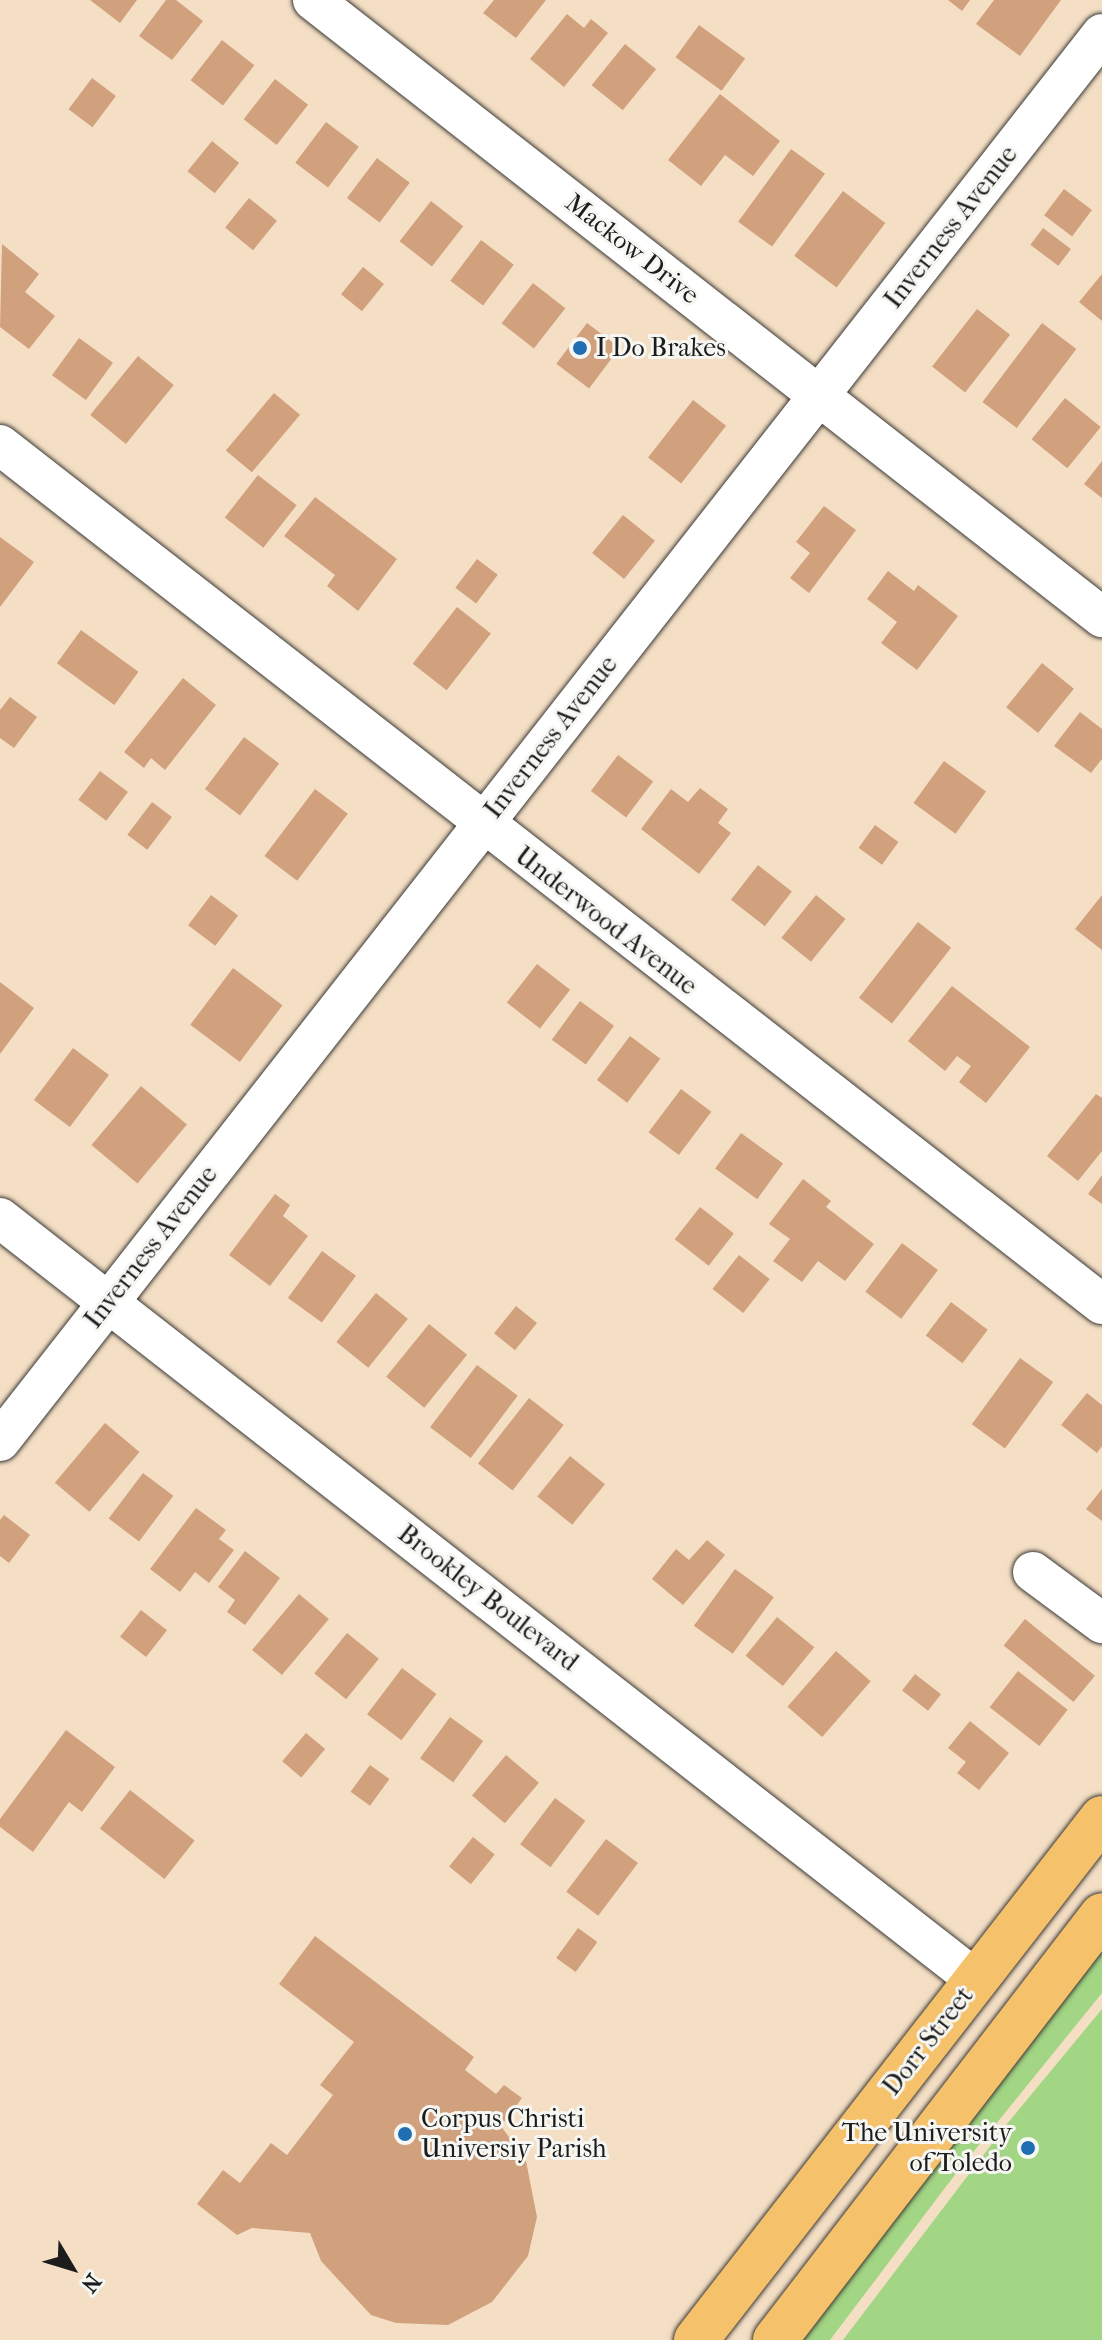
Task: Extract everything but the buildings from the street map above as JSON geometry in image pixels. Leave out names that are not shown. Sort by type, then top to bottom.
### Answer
[{"type":"main road","name":"Dorr Street","points":[[696,2340],[1102,1818]]},
{"type":"main road","points":[[775,2340],[1102,1915]]},
{"type":"street","name":"Mackow Drive","points":[[313,0],[1102,617]]},
{"type":"street","name":"Inverness Avenue","points":[[0,1441],[1102,34]]},
{"type":"street","name":"Underwood Avenue","points":[[0,445],[482,824],[1102,1304]]},
{"type":"street","name":"Brookley Boulevard","points":[[0,1218],[976,1980]]},
{"type":"street","points":[[1033,1572],[1102,1623]]},
{"type":"green space","points":[[1102,1950],[1102,1993],[957,2172],[830,2340],[799,2340]]},
{"type":"green space","name":"The University of Toledo","points":[[1102,2009],[1102,2340],[843,2340],[1007,2124]]},
{"type":"place","name":"I Do Brakes","points":[[580,348]]},
{"type":"place","name":"Corpus Christi Universiy Parish","points":[[405,2134]]},
{"type":"place","name":"The University of Toledo","points":[[1028,2148]]}]
